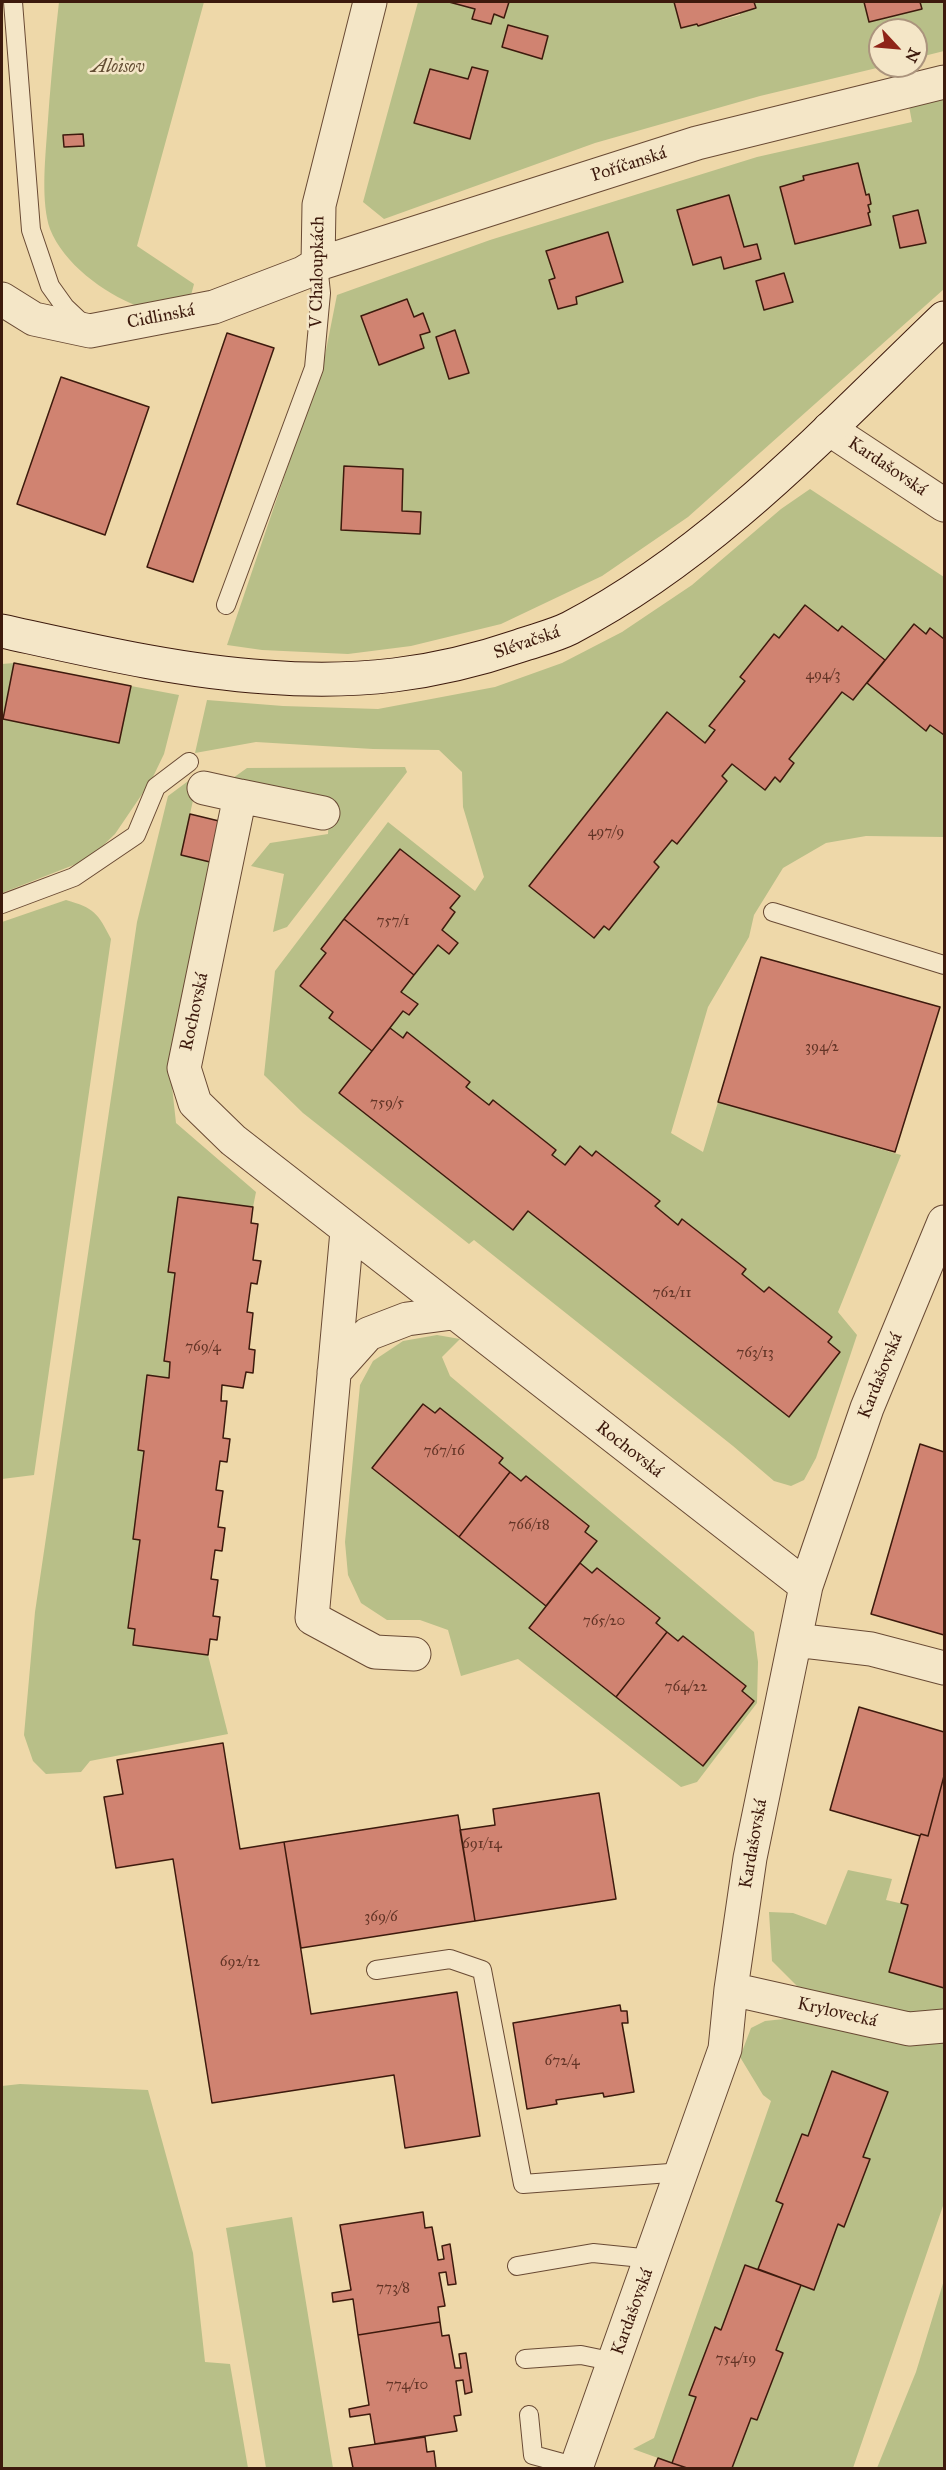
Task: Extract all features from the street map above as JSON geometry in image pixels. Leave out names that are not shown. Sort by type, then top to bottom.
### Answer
[{"type":"street","name":"V Chaloupkách","points":[[318,264],[319,205],[370,2]]},
{"type":"street","name":"Poříčanská","points":[[318,264],[697,143],[945,82]]},
{"type":"street","name":"Cidlinská","points":[[2,299],[34,319],[90,331],[214,307],[303,273],[318,264]]},
{"type":"street","name":"Slévačská","points":[[2,631],[129,658],[265,677],[369,678],[427,672],[487,657],[567,629],[660,575],[747,503],[829,429],[945,318]]},
{"type":"street","name":"Kardašovská","points":[[829,429],[945,505]]},
{"type":"street","points":[[196,775],[240,796],[323,813]]},
{"type":"street","name":"Rochovská","points":[[240,796],[184,1068],[195,1103],[214,1122],[347,1231],[807,1586]]},
{"type":"street","name":"Kardašovská","points":[[576,2468],[725,2049],[731,1989],[750,1858],[807,1586],[867,1408],[945,1222]]},
{"type":"street","points":[[347,1231],[312,1618],[375,1652],[414,1654]]},
{"type":"street","points":[[334,1372],[368,1334],[406,1319],[453,1313]]},
{"type":"street","points":[[795,1640],[871,1649],[945,1668]]},
{"type":"street","name":"Krylovecká","points":[[731,1989],[909,2029],[945,2026]]},
{"type":"lane","points":[[13,2],[31,230],[50,286],[65,308],[90,331]]},
{"type":"lane","name":"V Chaloupkách","points":[[226,605],[314,368],[321,293],[318,264]]},
{"type":"lane","points":[[2,904],[74,877],[136,835],[156,787],[196,775]]},
{"type":"lane","points":[[773,912],[945,965]]},
{"type":"lane","points":[[376,1970],[450,1959],[482,1970],[523,2184],[683,2172]]},
{"type":"lane","points":[[517,2266],[593,2253],[652,2259]]},
{"type":"lane","points":[[525,2359],[581,2355],[615,2362]]},
{"type":"lane","points":[[529,2415],[533,2455],[576,2468]]},
{"type":"green space","name":"Aloisov","points":[[59,2],[204,2],[137,246],[194,284],[186,314],[143,308],[98,285],[64,254],[50,229],[45,207],[45,169]]},
{"type":"green space","points":[[418,2],[449,2],[475,9],[472,19],[490,24],[494,14],[504,17],[509,2],[674,2],[681,27],[697,24],[699,26],[740,15],[740,12],[756,8],[754,2],[864,2],[868,18],[868,70],[760,96],[595,143],[384,219],[363,202]],"holes":[[[508,25],[548,36],[542,58],[502,47]],[[472,67],[488,71],[470,139],[414,123],[430,69],[468,79]]]},
{"type":"green space","points":[[920,2],[944,2],[944,51],[928,55],[928,18],[885,18],[921,9]]},
{"type":"green space","points":[[944,98],[944,289],[688,517],[602,576],[501,624],[411,646],[348,654],[262,650],[227,645],[324,360],[337,295],[490,240],[757,157],[912,122],[909,106]],"holes":[[[804,180],[869,194],[871,203],[868,205],[870,212],[868,213],[871,225],[795,244],[780,187]],[[729,196],[744,247],[757,244],[761,258],[724,266],[721,257],[693,265],[678,210]],[[918,210],[926,243],[901,248],[893,216]],[[608,232],[623,282],[576,297],[577,304],[558,309],[549,280],[555,278],[547,251]],[[784,273],[793,302],[764,310],[756,281]],[[407,299],[414,317],[423,314],[430,332],[420,335],[424,348],[379,364],[361,316]],[[455,330],[469,373],[449,379],[436,337]],[[344,466],[403,469],[402,511],[420,512],[420,534]]]},
{"type":"green space","points":[[810,489],[944,577],[944,639],[930,628],[926,634],[914,624],[885,659],[843,626],[838,631],[805,605],[779,638],[773,634],[740,676],[745,681],[709,726],[715,730],[705,743],[667,713],[529,886],[593,938],[604,926],[609,930],[659,867],[654,862],[672,840],[678,844],[727,781],[722,776],[732,764],[765,790],[775,777],[780,782],[794,764],[789,759],[842,692],[853,700],[867,683],[926,730],[930,725],[944,735],[944,837],[866,836],[826,843],[783,868],[754,915],[749,937],[708,1007],[671,1133],[703,1152],[718,1102],[901,1155],[838,1312],[857,1335],[816,1458],[804,1480],[791,1486],[774,1481],[474,1240],[469,1244],[303,1113],[264,1075],[275,971],[388,822],[475,891],[484,877],[463,807],[462,772],[439,750],[373,749],[256,742],[195,753],[207,700],[283,706],[378,709],[495,687],[562,663],[622,632],[692,585],[781,509]],"holes":[[[400,849],[459,896],[450,908],[455,913],[442,930],[458,943],[449,954],[438,945],[401,992],[417,1004],[409,1015],[403,1011],[372,1051],[329,1018],[333,1012],[300,986],[326,953],[321,949]],[[390,1028],[403,1038],[407,1032],[470,1082],[466,1087],[489,1105],[493,1100],[556,1150],[552,1155],[565,1165],[580,1147],[592,1156],[597,1151],[659,1200],[655,1206],[678,1225],[683,1219],[745,1268],[742,1274],[764,1292],[769,1287],[831,1337],[828,1342],[840,1352],[789,1417],[528,1211],[513,1230],[340,1093]]]},
{"type":"green space","points":[[14,663],[3,719],[119,743],[131,686],[179,695],[164,754],[151,781],[115,834],[89,859],[2,893],[2,664]]},
{"type":"green space","points":[[405,767],[407,772],[287,927],[273,932],[284,874],[251,866],[270,843],[328,834],[330,798],[233,778],[247,768]]},
{"type":"green space","points":[[199,773],[181,855],[210,862],[169,1059],[176,1123],[256,1192],[253,1207],[179,1197],[168,1272],[175,1273],[164,1361],[170,1362],[169,1378],[147,1376],[138,1450],[144,1451],[133,1539],[140,1540],[128,1628],[135,1629],[133,1645],[208,1655],[228,1734],[90,1761],[81,1772],[46,1774],[33,1761],[24,1735],[35,1612],[137,922],[168,796]]},
{"type":"green space","points":[[66,900],[94,913],[111,939],[34,1475],[2,1479],[2,922]]},
{"type":"green space","points":[[437,1335],[460,1339],[442,1357],[450,1376],[754,1632],[758,1662],[757,1703],[697,1782],[681,1787],[518,1659],[461,1676],[448,1630],[420,1620],[387,1620],[361,1603],[348,1575],[345,1542],[360,1385],[373,1361],[403,1341]],"holes":[[[423,1404],[435,1413],[440,1408],[503,1458],[499,1463],[521,1481],[526,1476],[589,1525],[585,1532],[597,1541],[580,1563],[592,1573],[597,1568],[660,1617],[656,1623],[678,1641],[683,1636],[746,1686],[742,1691],[754,1701],[703,1766],[529,1629],[546,1606],[372,1469]]]},
{"type":"green space","points":[[848,1870],[892,1879],[886,1900],[908,1905],[889,1972],[944,1988],[944,2014],[931,2017],[802,1991],[772,1961],[769,1912],[793,1913],[826,1925]]},
{"type":"green space","points":[[797,2004],[944,2039],[944,2203],[853,2468],[732,2468],[751,2418],[757,2419],[783,2353],[776,2350],[801,2285],[813,2290],[838,2224],[844,2226],[870,2160],[863,2157],[888,2092],[832,2071],[808,2136],[802,2134],[776,2201],[783,2204],[758,2269],[745,2265],[721,2330],[714,2328],[690,2395],[696,2397],[672,2463],[633,2449],[654,2438],[771,2101],[763,2095],[740,2057],[751,2028],[765,2021],[784,2019]]},
{"type":"green space","points":[[20,2084],[148,2090],[193,2253],[205,2362],[230,2364],[248,2468],[2,2468],[2,2086]]},
{"type":"green space","points":[[292,2217],[333,2468],[266,2468],[226,2228]]},
{"type":"green space","points":[[944,2280],[944,2468],[877,2468],[916,2372]]},
{"type":"building","points":[[449,2],[509,2],[504,18],[494,14],[491,24],[472,19],[475,9]]},
{"type":"building","points":[[674,2],[754,2],[756,8],[698,26],[697,24],[681,28]]},
{"type":"building","points":[[864,2],[920,2],[922,9],[885,18],[868,18]]},
{"type":"building","points":[[508,25],[548,36],[542,59],[502,47]]},
{"type":"building","points":[[472,67],[488,71],[470,139],[414,123],[430,69],[468,79]]},
{"type":"building","points":[[83,134],[84,146],[64,147],[63,135]]},
{"type":"building","points":[[858,163],[866,195],[869,194],[871,204],[868,205],[870,212],[868,213],[871,225],[795,244],[780,187],[804,180],[803,176]]},
{"type":"building","points":[[729,195],[744,247],[757,244],[761,259],[724,269],[721,257],[693,265],[677,210]]},
{"type":"building","points":[[918,210],[926,243],[900,248],[893,216]]},
{"type":"building","points":[[608,232],[623,282],[576,297],[577,304],[558,309],[549,280],[555,278],[546,251]]},
{"type":"building","points":[[784,273],[793,302],[764,310],[756,281]]},
{"type":"building","points":[[407,299],[414,317],[423,313],[430,332],[420,335],[424,348],[379,365],[361,316]]},
{"type":"building","points":[[455,330],[469,373],[449,379],[436,337]]},
{"type":"building","points":[[227,333],[274,348],[193,582],[147,567]]},
{"type":"building","points":[[61,377],[149,407],[105,535],[17,504]]},
{"type":"building","points":[[344,466],[403,469],[402,511],[421,512],[420,534],[341,530]]},
{"type":"building","points":[[805,605],[838,631],[842,626],[885,660],[853,700],[842,692],[789,759],[794,763],[780,782],[775,777],[765,790],[732,764],[722,776],[727,781],[677,844],[672,840],[654,862],[659,867],[609,930],[604,926],[594,938],[529,886],[667,712],[705,743],[715,730],[709,726],[745,681],[740,677],[774,634],[779,638]]},
{"type":"building","points":[[914,624],[926,634],[930,628],[944,639],[944,735],[930,725],[926,731],[867,683]]},
{"type":"building","points":[[14,663],[131,686],[119,743],[3,719]]},
{"type":"building","points":[[190,814],[219,821],[210,862],[181,855]]},
{"type":"building","points":[[400,849],[460,896],[450,908],[455,912],[442,930],[458,943],[449,954],[438,945],[414,975],[344,919]]},
{"type":"building","points":[[344,919],[414,975],[401,992],[418,1004],[409,1015],[403,1011],[372,1051],[329,1018],[333,1012],[300,986],[326,953],[321,949]]},
{"type":"building","points":[[761,957],[940,1007],[895,1152],[718,1102]]},
{"type":"building","points":[[390,1028],[403,1038],[407,1032],[470,1082],[466,1087],[489,1105],[493,1100],[556,1150],[552,1155],[565,1165],[580,1146],[592,1156],[596,1151],[660,1201],[655,1206],[678,1225],[682,1219],[746,1269],[742,1274],[764,1292],[769,1287],[832,1337],[828,1342],[840,1352],[789,1417],[528,1211],[513,1230],[339,1093]]},
{"type":"building","points":[[178,1197],[253,1207],[251,1223],[258,1224],[253,1260],[261,1261],[257,1284],[251,1283],[247,1312],[253,1313],[249,1349],[255,1350],[253,1373],[246,1372],[243,1388],[222,1385],[221,1401],[227,1401],[223,1438],[230,1439],[227,1462],[220,1461],[216,1490],[223,1491],[218,1527],[225,1528],[222,1551],[215,1550],[211,1579],[218,1580],[213,1616],[220,1617],[217,1640],[210,1639],[208,1655],[133,1645],[135,1629],[128,1628],[140,1540],[133,1539],[144,1451],[138,1450],[147,1375],[169,1378],[170,1362],[164,1361],[175,1273],[168,1272]]},
{"type":"building","points":[[423,1404],[435,1413],[440,1408],[503,1458],[499,1463],[510,1472],[459,1537],[372,1468]]},
{"type":"building","points":[[920,1444],[944,1452],[944,1635],[871,1614]]},
{"type":"building","points":[[510,1472],[521,1481],[526,1476],[589,1526],[585,1532],[597,1541],[546,1606],[459,1537]]},
{"type":"building","points":[[580,1563],[592,1573],[597,1568],[660,1618],[656,1623],[667,1632],[616,1697],[529,1628]]},
{"type":"building","points":[[667,1632],[678,1641],[683,1636],[746,1686],[742,1691],[754,1701],[703,1766],[616,1697]]},
{"type":"building","points":[[859,1707],[944,1732],[944,1776],[928,1836],[921,1834],[920,1836],[830,1810]]},
{"type":"building","points":[[223,1743],[240,1849],[284,1842],[311,2014],[457,1992],[480,2136],[405,2148],[394,2075],[212,2103],[173,1859],[116,1868],[104,1797],[123,1794],[117,1760]]},
{"type":"building","points":[[944,1776],[944,1988],[889,1972],[908,1905],[901,1903],[920,1836],[921,1834],[928,1836]]},
{"type":"building","points":[[599,1793],[616,1899],[475,1921],[460,1830],[495,1825],[493,1809]]},
{"type":"building","points":[[458,1815],[475,1921],[301,1948],[284,1842]]},
{"type":"building","points":[[620,2005],[621,2011],[627,2011],[628,2023],[622,2023],[634,2092],[604,2097],[603,2093],[556,2100],[557,2104],[527,2109],[513,2023]]},
{"type":"building","points":[[832,2071],[888,2092],[863,2157],[870,2159],[844,2227],[838,2224],[814,2290],[758,2269],[783,2204],[776,2201],[802,2134],[808,2136]]},
{"type":"building","points":[[423,2212],[425,2228],[432,2227],[438,2260],[444,2259],[442,2246],[450,2244],[456,2284],[448,2285],[446,2272],[439,2273],[445,2306],[438,2307],[440,2322],[358,2335],[353,2299],[333,2302],[332,2293],[351,2290],[340,2225]]},
{"type":"building","points":[[745,2265],[801,2285],[776,2350],[783,2353],[757,2420],[751,2418],[732,2468],[687,2468],[672,2463],[696,2397],[689,2395],[715,2327],[721,2330]]},
{"type":"building","points":[[440,2322],[442,2336],[449,2335],[455,2368],[461,2368],[459,2354],[466,2353],[472,2392],[465,2394],[463,2380],[456,2381],[461,2415],[454,2416],[457,2431],[375,2444],[370,2414],[350,2417],[349,2409],[369,2405],[358,2335]]},
{"type":"building","points":[[425,2437],[427,2452],[434,2451],[436,2468],[353,2468],[349,2448]]},
{"type":"building","points":[[658,2458],[672,2463],[687,2468],[654,2468]]}]
